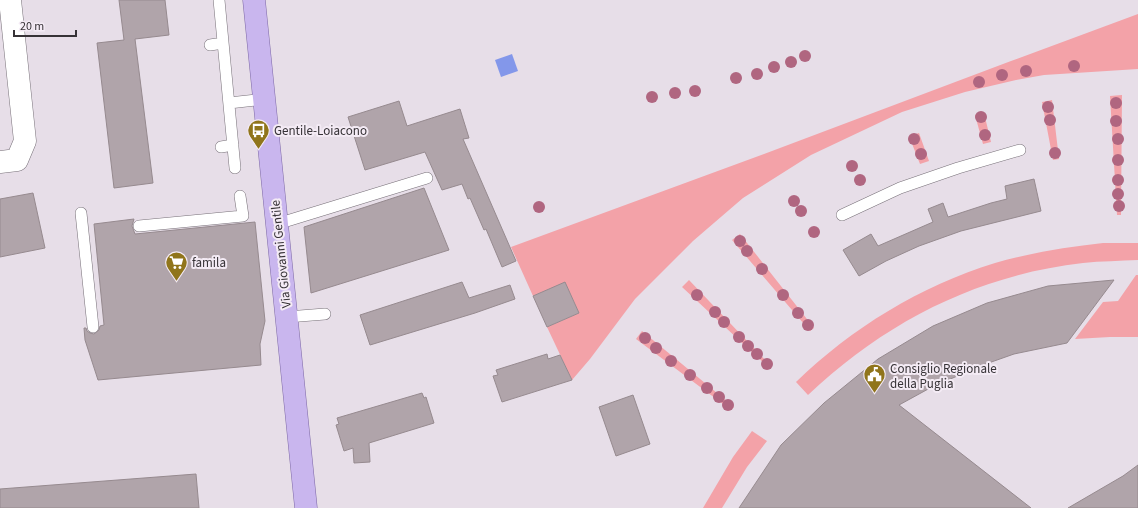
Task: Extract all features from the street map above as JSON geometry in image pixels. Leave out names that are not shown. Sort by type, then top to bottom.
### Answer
[{"type":"main road","name":"Via Giovanni Gentile","points":[[254,0],[306,508]]},
{"type":"street","points":[[0,162],[17,160],[25,141],[10,0]]},
{"type":"lane","points":[[219,0],[235,168]]},
{"type":"lane","points":[[210,45],[223,43]]},
{"type":"lane","points":[[229,103],[264,99]]},
{"type":"lane","points":[[221,147],[233,144]]},
{"type":"lane","points":[[842,215],[900,188],[958,168],[1020,150]]},
{"type":"lane","points":[[277,224],[427,178]]},
{"type":"lane","points":[[139,226],[243,216],[240,196]]},
{"type":"lane","points":[[81,213],[93,327]]},
{"type":"lane","points":[[287,318],[325,314]]},
{"type":"shaded area","points":[[1138,14],[1138,69],[1044,75],[1016,80],[965,92],[902,112],[811,155],[743,198],[693,241],[635,299],[590,359],[572,380],[547,327],[579,313],[565,283],[533,296],[511,247]]},
{"type":"shaded area","points":[[1122,95],[1121,215],[1117,215],[1110,96]]},
{"type":"shaded area","points":[[1052,100],[1059,159],[1053,160],[1042,102]]},
{"type":"shaded area","points":[[984,113],[991,142],[983,144],[975,115]]},
{"type":"shaded area","points":[[919,133],[929,161],[920,164],[909,136]]},
{"type":"shaded area","points":[[740,234],[814,328],[810,331],[732,240]]},
{"type":"shaded area","points":[[1103,243],[1138,243],[1138,260],[1090,262],[1044,269],[1006,278],[935,306],[901,324],[869,345],[808,395],[796,382],[840,344],[864,327],[888,311],[940,284],[1008,259],[1076,246]]},
{"type":"shaded area","points":[[1136,275],[1138,275],[1138,337],[1075,339],[1103,302],[1118,301]]},
{"type":"shaded area","points":[[689,280],[771,366],[769,368],[682,287]]},
{"type":"shaded area","points":[[642,331],[734,407],[731,410],[636,339]]},
{"type":"shaded area","points":[[752,431],[767,441],[747,467],[722,508],[703,508],[733,457]]},
{"type":"water","points":[[512,54],[518,71],[501,77],[495,60]]},
{"type":"building","points":[[119,0],[165,0],[169,35],[135,39],[153,183],[114,188],[97,43],[124,40]]},
{"type":"building","points":[[399,101],[407,126],[460,109],[469,138],[463,139],[516,261],[502,267],[486,229],[484,230],[462,184],[442,190],[425,152],[365,170],[348,117]]},
{"type":"building","points":[[1034,179],[1041,211],[961,231],[919,246],[886,261],[859,276],[843,250],[871,234],[878,246],[933,222],[928,209],[943,203],[948,217],[1007,199],[1005,186]]},
{"type":"building","points":[[424,188],[449,250],[311,293],[304,227]]},
{"type":"building","points":[[33,193],[45,248],[0,257],[0,199]]},
{"type":"building","name":"famila","points":[[134,219],[132,226],[135,234],[255,222],[265,321],[260,344],[261,365],[98,380],[85,340],[84,328],[86,328],[90,333],[94,334],[99,330],[100,326],[104,325],[94,224]]},
{"type":"building","name":"Consiglio Regionale della Puglia","points":[[1114,280],[1067,343],[1014,354],[980,366],[930,388],[899,405],[1031,508],[739,508],[781,445],[824,403],[878,359],[933,326],[987,303],[1048,286]]},
{"type":"building","points":[[462,282],[469,298],[510,285],[515,299],[475,313],[370,345],[360,315]]},
{"type":"building","points":[[565,282],[579,313],[547,327],[533,296]]},
{"type":"building","points":[[547,354],[548,359],[560,355],[572,380],[502,402],[493,376],[498,375],[496,370]]},
{"type":"building","points":[[422,393],[424,398],[426,397],[434,423],[369,443],[370,462],[354,463],[353,448],[344,451],[336,425],[339,424],[337,418]]},
{"type":"building","points":[[633,395],[650,444],[616,456],[599,407]]},
{"type":"building","points":[[1138,465],[1138,508],[1068,508],[1123,476]]},
{"type":"building","points":[[196,474],[199,508],[0,508],[0,489]]},
{"type":"place","name":"Gentile-Loiacono","points":[[259,150]]},
{"type":"place","name":"famila","points":[[177,282]]},
{"type":"place","name":"Consiglio Regionale della Puglia","points":[[875,394]]}]
